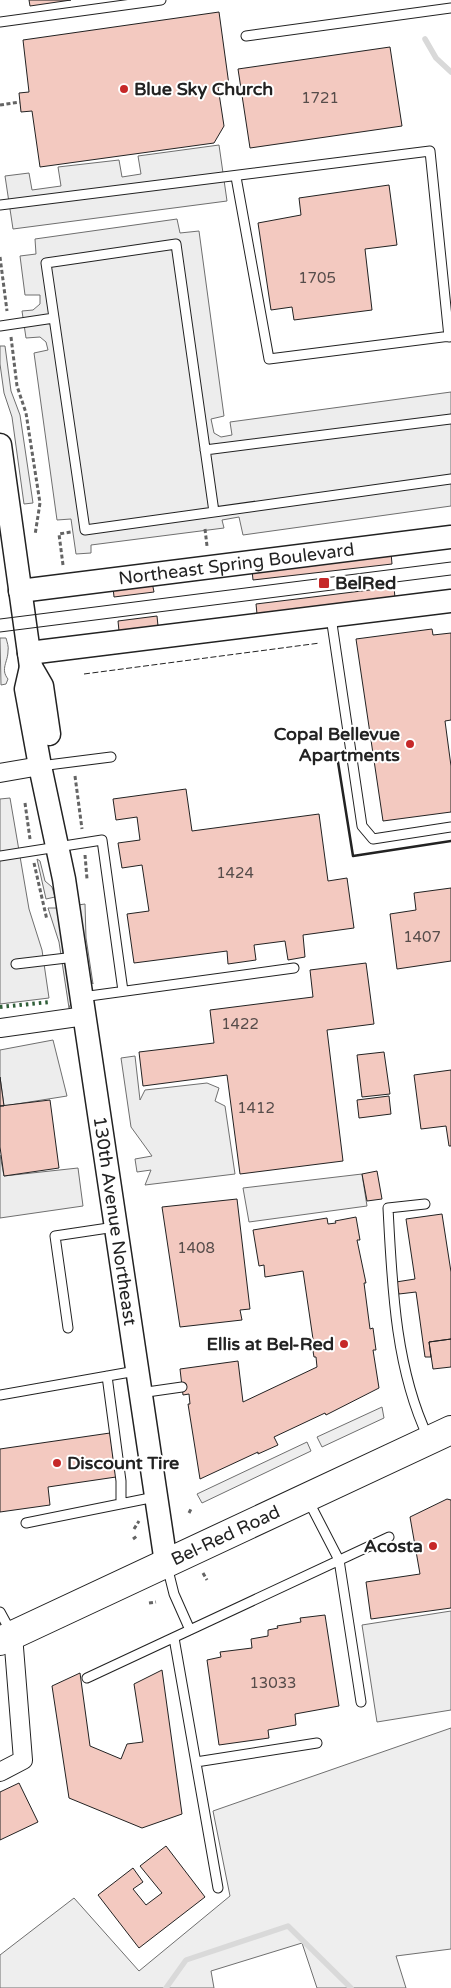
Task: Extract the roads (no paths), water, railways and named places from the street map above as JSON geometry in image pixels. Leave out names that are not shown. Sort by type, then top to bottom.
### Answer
[{"type":"main road","name":"Bel-Red Road","points":[[6,1638],[440,1435]]},
{"type":"street","name":"130th Avenue Northeast","points":[[0,445],[30,660],[42,686],[47,766],[166,1563]]},
{"type":"street","name":"Northeast Spring Boulevard","points":[[20,591],[451,537]]},
{"type":"street","points":[[30,660],[331,616],[451,601]]},
{"type":"street","points":[[0,773],[47,766]]},
{"type":"street","points":[[0,1028],[83,1007]]},
{"type":"street","points":[[0,1772],[23,1760],[6,1638]]},
{"type":"lane","points":[[0,22],[161,0]]},
{"type":"lane","points":[[246,36],[451,8]]},
{"type":"lane","points":[[0,205],[236,177],[430,151],[450,337],[269,359],[236,177]]},
{"type":"lane","points":[[214,512],[176,244],[46,263],[84,530],[214,512],[451,479]]},
{"type":"lane","points":[[5,326],[54,318]]},
{"type":"lane","points":[[205,450],[451,419]]},
{"type":"lane","points":[[331,616],[362,826],[373,839],[451,827]]},
{"type":"lane","points":[[47,766],[110,757]]},
{"type":"lane","points":[[0,856],[102,840],[123,991]]},
{"type":"lane","points":[[16,964],[76,957]]},
{"type":"lane","points":[[83,1007],[123,991],[294,968]]},
{"type":"lane","points":[[425,1204],[388,1208],[394,1294],[408,1385],[417,1415],[440,1435]]},
{"type":"lane","points":[[68,1328],[55,1236],[116,1227]]},
{"type":"lane","points":[[107,1376],[121,1481],[121,1504]]},
{"type":"lane","points":[[0,1394],[107,1376],[182,1387]]},
{"type":"lane","points":[[26,1523],[155,1497]]},
{"type":"lane","points":[[307,1497],[339,1560],[361,1702]]},
{"type":"lane","points":[[88,1678],[389,1537]]},
{"type":"lane","points":[[166,1563],[174,1594],[190,1630]]},
{"type":"lane","points":[[0,1612],[6,1638]]},
{"type":"lane","points":[[174,1638],[218,1888]]},
{"type":"lane","points":[[196,1762],[317,1743]]},
{"type":"waterway","points":[[425,39],[436,58],[451,72]]},
{"type":"waterway","points":[[166,1988],[186,1960],[288,1926],[351,1988]]},
{"type":"tram line","points":[[0,619],[451,562]]},
{"type":"tram line","points":[[0,632],[451,575]]},
{"type":"place","name":"Blue Sky Church","points":[[124,89]]},
{"type":"place","name":"BelRed","points":[[324,583]]},
{"type":"place","name":"Copal Bellevue Apartments","points":[[410,744]]},
{"type":"place","name":"Ellis at Bel-Red","points":[[344,1344]]},
{"type":"place","name":"Discount Tire","points":[[57,1463]]},
{"type":"place","name":"Acosta","points":[[433,1546]]}]
